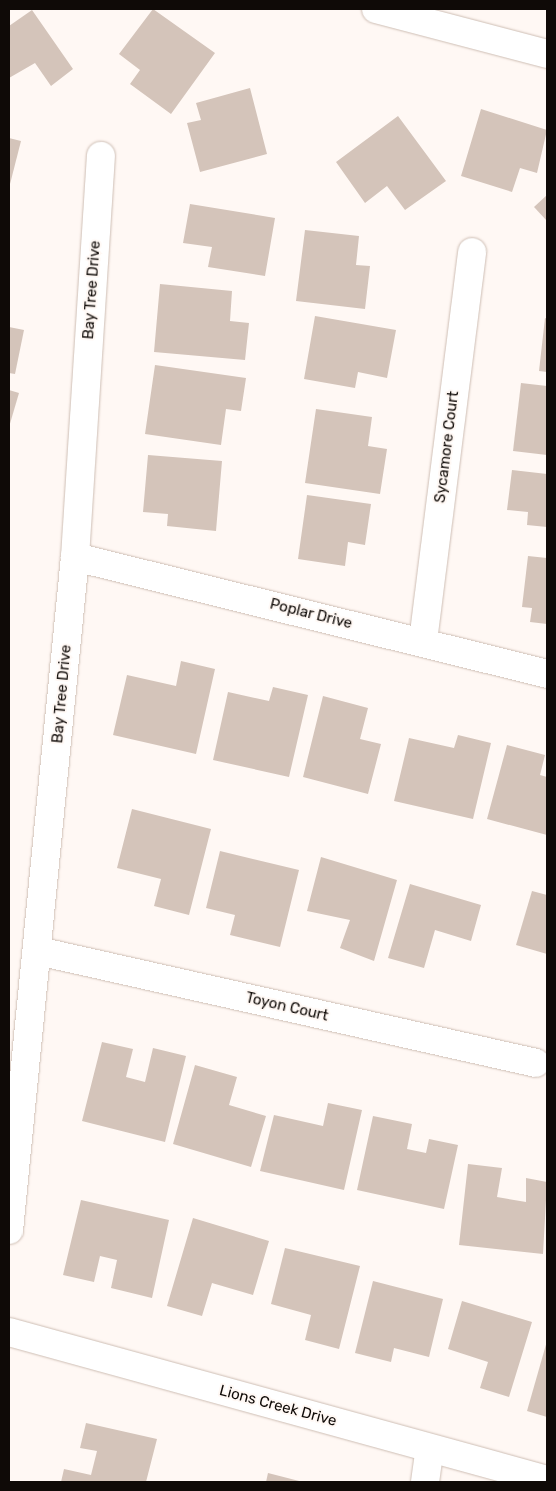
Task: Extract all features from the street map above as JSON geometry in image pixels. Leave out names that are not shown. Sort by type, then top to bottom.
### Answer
[{"type":"street","points":[[376,9],[547,54]]},
{"type":"street","name":"Bay Tree Drive","points":[[9,1230],[38,952],[75,557],[101,156]]},
{"type":"street","name":"Sycamore Court","points":[[423,641],[472,252]]},
{"type":"street","name":"Poplar Drive","points":[[75,557],[423,641],[547,674]]},
{"type":"street","name":"Toyon Court","points":[[38,952],[536,1063]]},
{"type":"street","name":"Lions Creek Drive","points":[[9,1332],[547,1480]]},
{"type":"street","points":[[425,1482],[430,1448]]},
{"type":"building","points":[[153,9],[215,53],[171,114],[130,84],[140,70],[119,54]]},
{"type":"building","points":[[32,10],[73,69],[51,86],[35,63],[9,78],[9,26]]},
{"type":"building","points":[[250,88],[267,154],[200,172],[187,123],[201,120],[196,103]]},
{"type":"building","points":[[481,109],[547,130],[537,173],[520,168],[512,192],[461,176]]},
{"type":"building","points":[[398,116],[446,181],[405,210],[387,186],[365,203],[336,162]]},
{"type":"building","points":[[9,138],[21,141],[9,188]]},
{"type":"building","points":[[547,195],[547,221],[534,207]]},
{"type":"building","points":[[190,204],[275,218],[265,276],[208,267],[212,247],[183,243]]},
{"type":"building","points":[[305,230],[359,236],[356,265],[370,266],[365,309],[296,301]]},
{"type":"building","points":[[160,284],[232,291],[230,321],[249,323],[245,360],[154,352]]},
{"type":"building","points":[[315,316],[396,330],[387,378],[358,372],[355,388],[304,379]]},
{"type":"building","points":[[545,318],[547,319],[547,372],[539,371]]},
{"type":"building","points":[[9,327],[24,330],[15,374],[9,373]]},
{"type":"building","points":[[155,365],[246,378],[241,411],[226,409],[221,445],[145,434]]},
{"type":"building","points":[[521,383],[547,386],[547,455],[513,451]]},
{"type":"building","points":[[9,390],[19,393],[9,427]]},
{"type":"building","points":[[316,409],[372,417],[368,446],[387,449],[380,494],[305,483]]},
{"type":"building","points":[[148,455],[222,461],[216,531],[167,526],[168,514],[143,512]]},
{"type":"building","points":[[512,470],[547,474],[547,527],[527,525],[528,512],[507,510]]},
{"type":"building","points":[[307,495],[371,504],[365,545],[348,542],[345,566],[298,559]]},
{"type":"building","points":[[528,556],[547,558],[547,624],[530,622],[532,608],[522,607]]},
{"type":"building","points":[[181,661],[215,669],[196,754],[113,735],[127,675],[176,686]]},
{"type":"building","points":[[273,687],[308,695],[289,777],[213,760],[228,692],[269,701]]},
{"type":"building","points":[[323,696],[368,708],[360,739],[381,744],[368,794],[303,777]]},
{"type":"building","points":[[458,735],[491,743],[473,819],[394,801],[409,738],[454,748]]},
{"type":"building","points":[[507,745],[545,755],[540,775],[547,777],[547,835],[487,819]]},
{"type":"building","points":[[132,809],[211,829],[189,915],[154,906],[161,879],[117,868]]},
{"type":"building","points":[[220,851],[299,870],[280,947],[230,935],[235,915],[206,908]]},
{"type":"building","points":[[321,857],[397,880],[374,961],[340,948],[350,920],[307,911]]},
{"type":"building","points":[[410,884],[481,905],[471,941],[435,930],[424,968],[388,958]]},
{"type":"building","points":[[532,891],[547,895],[547,954],[516,945]]},
{"type":"building","points":[[102,1042],[133,1049],[126,1077],[145,1082],[153,1048],[186,1056],[165,1142],[82,1121]]},
{"type":"building","points":[[195,1065],[237,1077],[229,1105],[266,1116],[251,1167],[173,1144]]},
{"type":"building","points":[[328,1103],[362,1110],[344,1190],[260,1171],[274,1115],[323,1126]]},
{"type":"building","points":[[373,1116],[412,1124],[407,1149],[426,1153],[429,1139],[458,1145],[444,1209],[357,1190]]},
{"type":"building","points":[[468,1164],[502,1168],[497,1197],[526,1202],[526,1178],[547,1182],[543,1254],[459,1245]]},
{"type":"building","points":[[81,1200],[169,1220],[152,1298],[111,1288],[117,1260],[100,1256],[94,1282],[63,1275]]},
{"type":"building","points":[[193,1218],[269,1241],[253,1295],[212,1283],[202,1316],[167,1306]]},
{"type":"building","points":[[285,1248],[360,1266],[339,1349],[305,1340],[311,1315],[271,1304]]},
{"type":"building","points":[[373,1281],[443,1299],[429,1357],[394,1348],[391,1362],[355,1353]]},
{"type":"building","points":[[462,1301],[532,1322],[509,1397],[480,1388],[488,1362],[448,1349]]},
{"type":"building","points":[[547,1341],[547,1417],[527,1411]]},
{"type":"building","points":[[86,1423],[157,1439],[146,1482],[61,1482],[64,1469],[91,1475],[97,1451],[80,1448]]},
{"type":"building","points":[[268,1473],[303,1482],[266,1482]]}]
